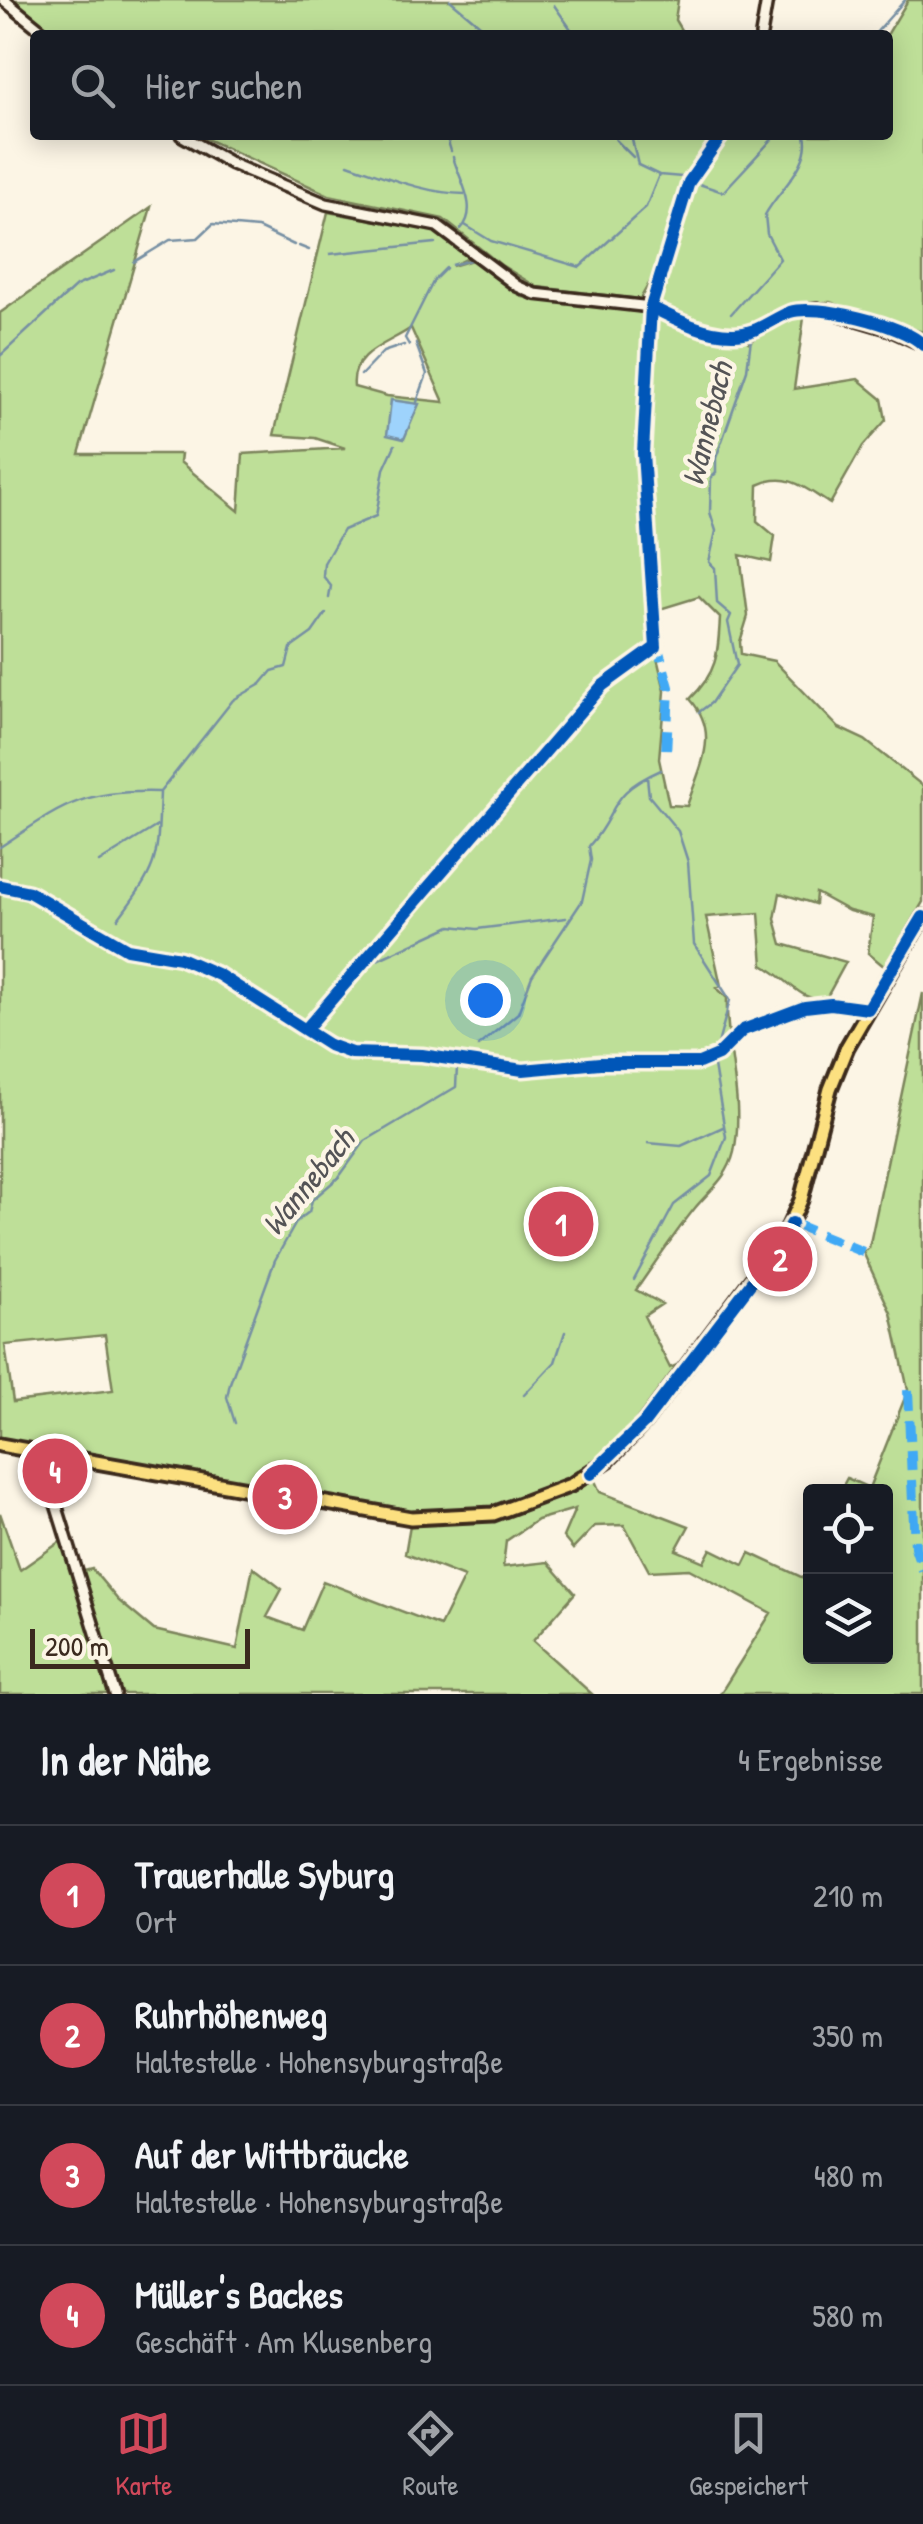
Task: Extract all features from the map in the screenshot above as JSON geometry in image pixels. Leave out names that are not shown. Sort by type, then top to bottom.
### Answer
[{"type":"main road","points":[[0,1446],[425,1519],[507,1510],[550,1496],[592,1474],[644,1422],[784,1237],[801,1200],[830,1089],[847,1048],[923,917]]},
{"type":"street","points":[[4,0],[41,30]]},
{"type":"street","points":[[762,30],[767,0]]},
{"type":"street","points":[[190,140],[232,164],[326,204],[446,230],[525,290],[651,307],[704,330],[733,334],[754,331],[792,311],[818,308],[888,329],[923,346]]},
{"type":"street","points":[[651,307],[689,182],[718,140]]},
{"type":"street","points":[[41,1456],[114,1694]]},
{"type":"green space","points":[[9,0],[678,0],[675,20],[681,30],[46,30]]},
{"type":"green space","points":[[908,0],[923,0],[923,332],[830,302],[795,304],[744,327],[749,342],[793,317],[804,318],[794,389],[858,379],[882,399],[886,420],[863,446],[830,504],[787,481],[758,485],[757,521],[775,536],[771,562],[740,555],[748,616],[740,642],[741,654],[774,661],[839,728],[865,740],[923,786],[923,902],[885,967],[868,953],[873,917],[849,911],[816,893],[815,904],[780,893],[775,919],[782,944],[846,962],[828,995],[841,1001],[805,995],[763,965],[759,913],[706,917],[721,986],[717,988],[727,998],[737,1113],[734,1152],[723,1176],[687,1218],[636,1290],[662,1304],[644,1316],[670,1368],[694,1358],[592,1474],[600,1492],[689,1526],[676,1550],[704,1562],[711,1549],[744,1565],[750,1553],[803,1578],[803,1664],[893,1664],[893,1484],[871,1484],[908,1390],[891,1313],[863,1252],[869,1248],[923,993],[923,1694],[720,1694],[771,1613],[689,1569],[649,1571],[624,1525],[595,1526],[573,1549],[563,1537],[575,1509],[537,1520],[506,1541],[503,1567],[548,1562],[575,1593],[533,1641],[592,1694],[0,1694],[0,1513],[20,1570],[67,1537],[77,1573],[92,1569],[118,1600],[154,1630],[237,1649],[253,1567],[282,1589],[267,1617],[302,1630],[323,1581],[440,1626],[464,1577],[405,1554],[411,1519],[0,1445],[0,313],[151,207],[79,454],[181,454],[180,462],[239,511],[243,454],[345,448],[315,438],[274,435],[328,212],[434,231],[470,257],[452,266],[472,260],[523,297],[646,313],[642,424],[653,641],[665,691],[659,759],[669,805],[687,806],[702,763],[706,737],[699,712],[690,699],[706,681],[714,663],[720,618],[699,597],[660,609],[647,451],[652,338],[661,283],[674,232],[694,179],[721,140],[893,140],[890,30]],"holes":[[[411,328],[444,402],[387,396],[354,387],[354,375],[364,357]],[[105,1335],[113,1390],[13,1402],[5,1345]]]},
{"type":"green space","points":[[209,140],[712,140],[683,180],[655,273],[640,299],[537,287],[501,265],[443,219],[329,195]]},
{"type":"water","points":[[391,400],[419,404],[404,439],[387,435]]},
{"type":"waterway","points":[[450,0],[486,30]]},
{"type":"waterway","name":"Wannebach","points":[[878,30],[905,0]]},
{"type":"waterway","points":[[554,5],[572,30]]},
{"type":"waterway","points":[[448,140],[451,151]]},
{"type":"waterway","points":[[616,140],[633,157]]},
{"type":"waterway","points":[[632,140],[638,165],[659,175],[682,177]]},
{"type":"waterway","points":[[696,183],[723,192],[771,140]]},
{"type":"waterway","name":"Wannebach","points":[[731,314],[780,259],[767,234],[765,215],[799,167],[805,140]]},
{"type":"waterway","points":[[453,157],[468,203],[469,212],[461,229]]},
{"type":"waterway","points":[[348,164],[420,187],[465,194]]},
{"type":"waterway","points":[[465,225],[491,241],[580,267],[646,207],[659,175]]},
{"type":"waterway","points":[[134,262],[170,240],[198,238],[213,224],[258,228],[294,245]]},
{"type":"waterway","points":[[330,254],[435,243]]},
{"type":"waterway","points":[[299,246],[309,250]]},
{"type":"waterway","points":[[452,265],[474,259]]},
{"type":"waterway","points":[[409,345],[405,338],[434,280],[446,268]]},
{"type":"waterway","points":[[0,356],[76,286],[114,270]]},
{"type":"waterway","name":"Wannebach","points":[[699,712],[711,703],[737,665],[728,622],[731,615],[717,603],[715,568],[709,562],[716,531],[710,512],[711,478],[716,473],[716,458],[747,370],[751,339],[715,338]]},
{"type":"waterway","points":[[416,344],[427,374],[417,402]]},
{"type":"waterway","points":[[361,375],[383,352],[404,345]]},
{"type":"waterway","points":[[329,598],[331,586],[323,576],[324,563],[343,530],[376,516],[384,469],[395,445]]},
{"type":"waterway","points":[[160,792],[233,700],[261,684],[272,671],[286,667],[291,648],[312,633],[326,613]]},
{"type":"waterway","name":"Wannebach","points":[[478,1046],[518,1013],[532,976],[582,901],[591,860],[589,846],[616,804],[631,787],[661,770]]},
{"type":"waterway","points":[[647,777],[649,796],[678,831],[688,862],[694,944],[730,1000],[715,1055]]},
{"type":"waterway","points":[[0,847],[41,820],[91,797],[159,792]]},
{"type":"waterway","points":[[118,919],[154,861],[160,793]]},
{"type":"waterway","points":[[99,862],[157,826]]},
{"type":"waterway","points":[[377,960],[451,926],[477,929],[566,918]]},
{"type":"waterway","points":[[634,1280],[674,1205],[711,1176],[726,1137],[714,1066]]},
{"type":"waterway","name":"Wannebach","points":[[235,1423],[227,1397],[230,1383],[275,1260],[297,1221],[309,1212],[312,1200],[339,1177],[365,1141],[456,1087],[457,1067]]},
{"type":"waterway","points":[[648,1143],[681,1146],[723,1127]]},
{"type":"waterway","points":[[524,1395],[555,1362],[565,1332]]},
{"type":"marked path","points":[[656,641],[669,687],[666,755]]},
{"type":"marked path","points":[[792,1223],[863,1252]]},
{"type":"marked path","points":[[908,1390],[915,1547],[923,1570]]},
{"type":"cycle path","points":[[306,1029],[602,686],[656,647],[643,453],[651,307],[689,182],[718,140]]},
{"type":"cycle path","points":[[651,307],[700,329],[732,334],[755,330],[790,312],[839,313],[880,323],[923,345]]},
{"type":"cycle path","points":[[0,886],[29,892],[127,949],[180,958],[219,975],[329,1045],[351,1053],[422,1055],[523,1070],[600,1063],[699,1063],[718,1055],[743,1030],[805,1007],[831,1004],[868,1009],[923,917]]},
{"type":"cycle path","points":[[591,1474],[644,1423],[776,1250],[792,1223]]},
{"type":"place","name":"Trauerhalle Syburg","points":[[561,1224]]},
{"type":"place","name":"Ruhrhöhenweg","points":[[780,1259]]},
{"type":"place","name":"Müller's Backes","points":[[55,1471]]},
{"type":"place","name":"Auf der Wittbräucke","points":[[285,1497]]}]
